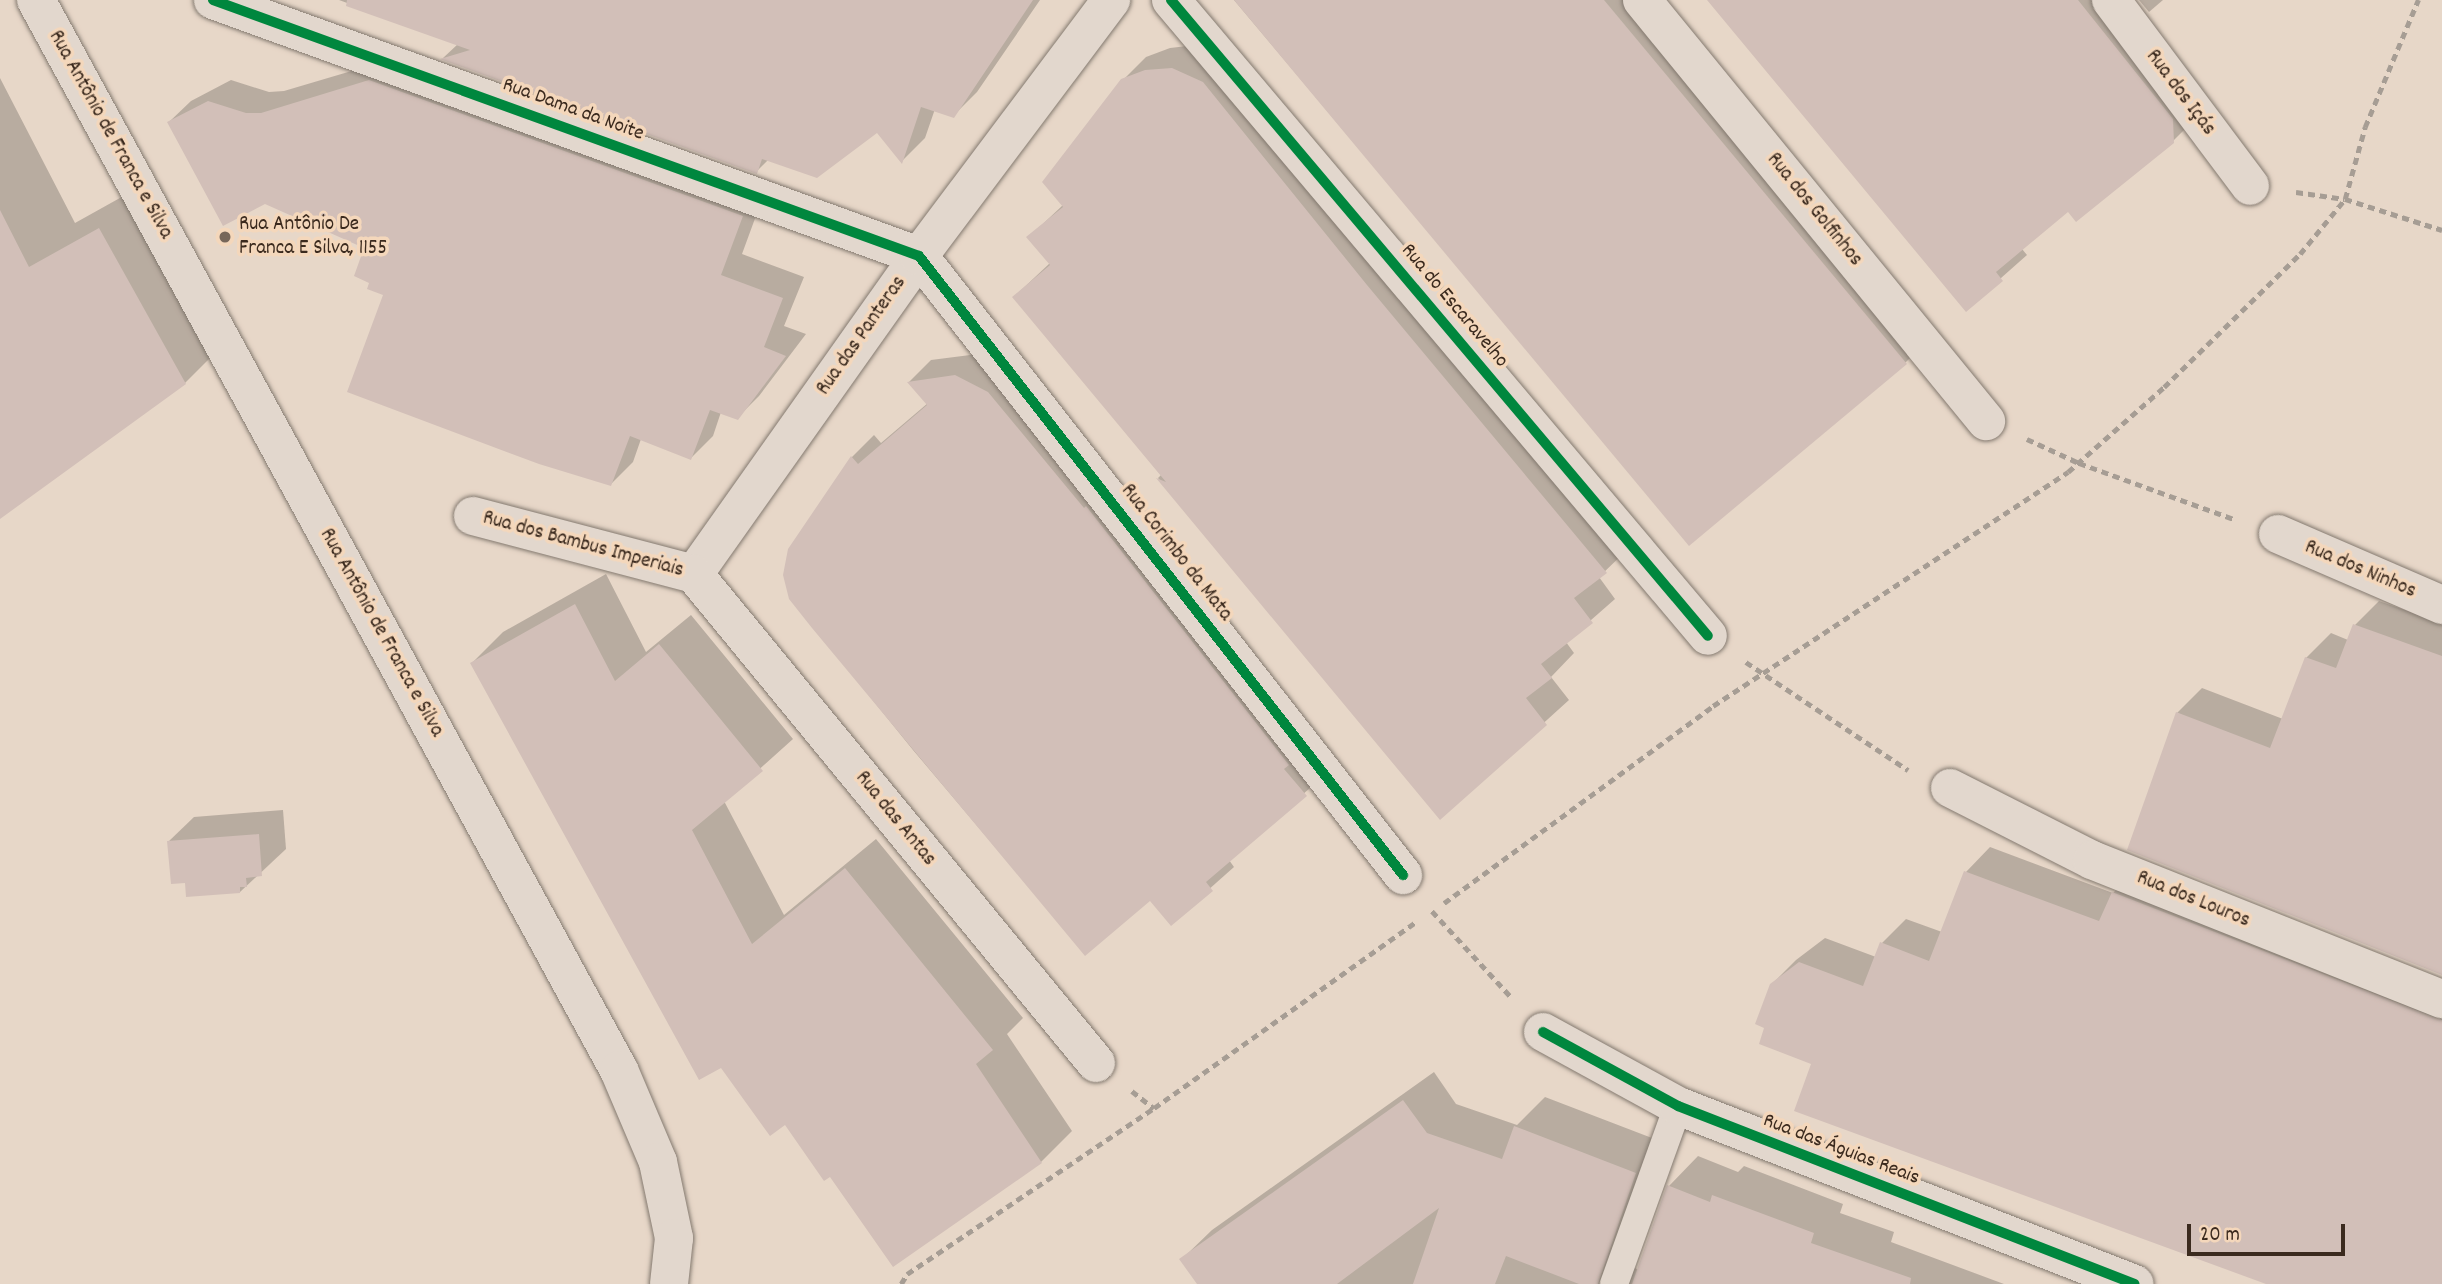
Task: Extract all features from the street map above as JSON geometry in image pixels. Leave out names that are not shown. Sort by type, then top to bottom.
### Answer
[{"type":"street","name":"Rua Antônio de Franca e Silva","points":[[36,0],[619,1070],[657,1162],[674,1238],[669,1284]]},
{"type":"street","name":"Rua Dama da Noite","points":[[213,0],[919,256]]},
{"type":"street","name":"Rua das Panteras","points":[[694,574],[919,256],[1111,0]]},
{"type":"street","name":"Rua do Escaravelho","points":[[1171,0],[1708,636]]},
{"type":"street","name":"Rua dos Golfinhos","points":[[1642,0],[1986,421]]},
{"type":"street","name":"Rua dos Içás","points":[[2111,0],[2250,186]]},
{"type":"street","name":"Rua Corimbo da Mata","points":[[919,256],[1403,875]]},
{"type":"street","name":"Rua dos Bambus Imperiais","points":[[473,516],[694,574]]},
{"type":"street","name":"Rua dos Ninhos","points":[[2278,534],[2442,605]]},
{"type":"street","name":"Rua das Antas","points":[[694,574],[1096,1063]]},
{"type":"street","name":"Rua dos Louros","points":[[1950,788],[2092,860],[2442,999]]},
{"type":"street","name":"Rua das Águias Reais","points":[[1542,1032],[1678,1106],[2135,1284]]},
{"type":"lane","points":[[1614,1284],[1678,1106]]},
{"type":"path","points":[[901,1284],[907,1274],[1154,1108],[1762,674],[2079,463],[2164,387],[2300,254],[2346,199],[2365,127],[2418,0]]},
{"type":"path","points":[[2250,186],[2346,199],[2442,230]]},
{"type":"path","points":[[1986,421],[2079,463],[2278,534]]},
{"type":"path","points":[[1708,636],[1911,772],[1950,788]]},
{"type":"path","points":[[1403,875],[1432,911],[1542,1032]]},
{"type":"building","points":[[347,0],[1033,0],[954,118],[921,107],[902,164],[877,133],[817,178],[762,159],[757,174],[440,59],[470,50],[346,6]]},
{"type":"building","points":[[1234,0],[1604,0],[1907,364],[1689,546]]},
{"type":"building","points":[[1707,0],[2078,0],[2173,119],[2174,143],[2076,222],[2068,212],[1996,272],[2003,281],[1966,312]]},
{"type":"building","points":[[1172,68],[1203,82],[1367,285],[1607,573],[1574,598],[1593,623],[1541,664],[1552,678],[1526,698],[1547,725],[1440,820],[1156,478],[1166,482],[1012,297],[1050,265],[1026,237],[1063,207],[1042,182],[1121,79],[1145,70]]},
{"type":"building","points":[[369,80],[743,216],[721,275],[783,298],[764,347],[786,356],[738,420],[710,410],[691,460],[630,436],[611,486],[539,464],[347,392],[383,295],[367,289],[369,283],[354,276],[364,248],[265,204],[223,226],[167,122],[208,101],[246,113],[261,113]]},
{"type":"building","points":[[0,210],[29,267],[99,228],[186,384],[0,519]]},
{"type":"building","points":[[955,375],[988,392],[1084,508],[1086,506],[1289,765],[1284,769],[1307,796],[1206,882],[1213,891],[1171,926],[1150,901],[1085,956],[789,599],[783,575],[788,549],[851,456],[858,464],[927,405],[907,382]]},
{"type":"building","points":[[575,604],[615,681],[659,644],[763,771],[692,830],[752,944],[845,868],[993,1050],[976,1064],[1042,1163],[893,1267],[830,1177],[824,1181],[785,1125],[770,1136],[721,1068],[699,1080],[470,663]]},
{"type":"building","points":[[2353,624],[2442,656],[2442,975],[2127,850],[2176,712],[2270,748],[2305,657],[2336,668]]},
{"type":"building","points":[[259,834],[262,876],[246,878],[247,887],[240,887],[240,893],[186,897],[185,883],[171,884],[167,841]]},
{"type":"building","points":[[1964,871],[2099,921],[2112,892],[2442,1020],[2442,1284],[2266,1284],[1794,1111],[1811,1064],[1759,1044],[1764,1028],[1755,1024],[1770,984],[1799,962],[1863,986],[1880,942],[1929,961]]},
{"type":"building","points":[[1403,1100],[1427,1133],[1502,1159],[1514,1126],[1636,1173],[1598,1284],[1579,1284],[1506,1256],[1495,1284],[1413,1284],[1439,1208],[1337,1284],[1197,1284],[1179,1259]]},
{"type":"building","points":[[1667,1185],[1710,1202],[1712,1195],[1814,1233],[1811,1243],[1911,1278],[1910,1284],[1632,1284]]},
{"type":"cycle path","points":[[213,0],[919,256],[1403,875]]},
{"type":"cycle path","points":[[1171,0],[1708,636]]},
{"type":"cycle path","points":[[1543,1032],[1678,1106],[2135,1284]]},
{"type":"place","name":"Rua Antônio De Franca E Silva, 1155","points":[[225,237]]}]
